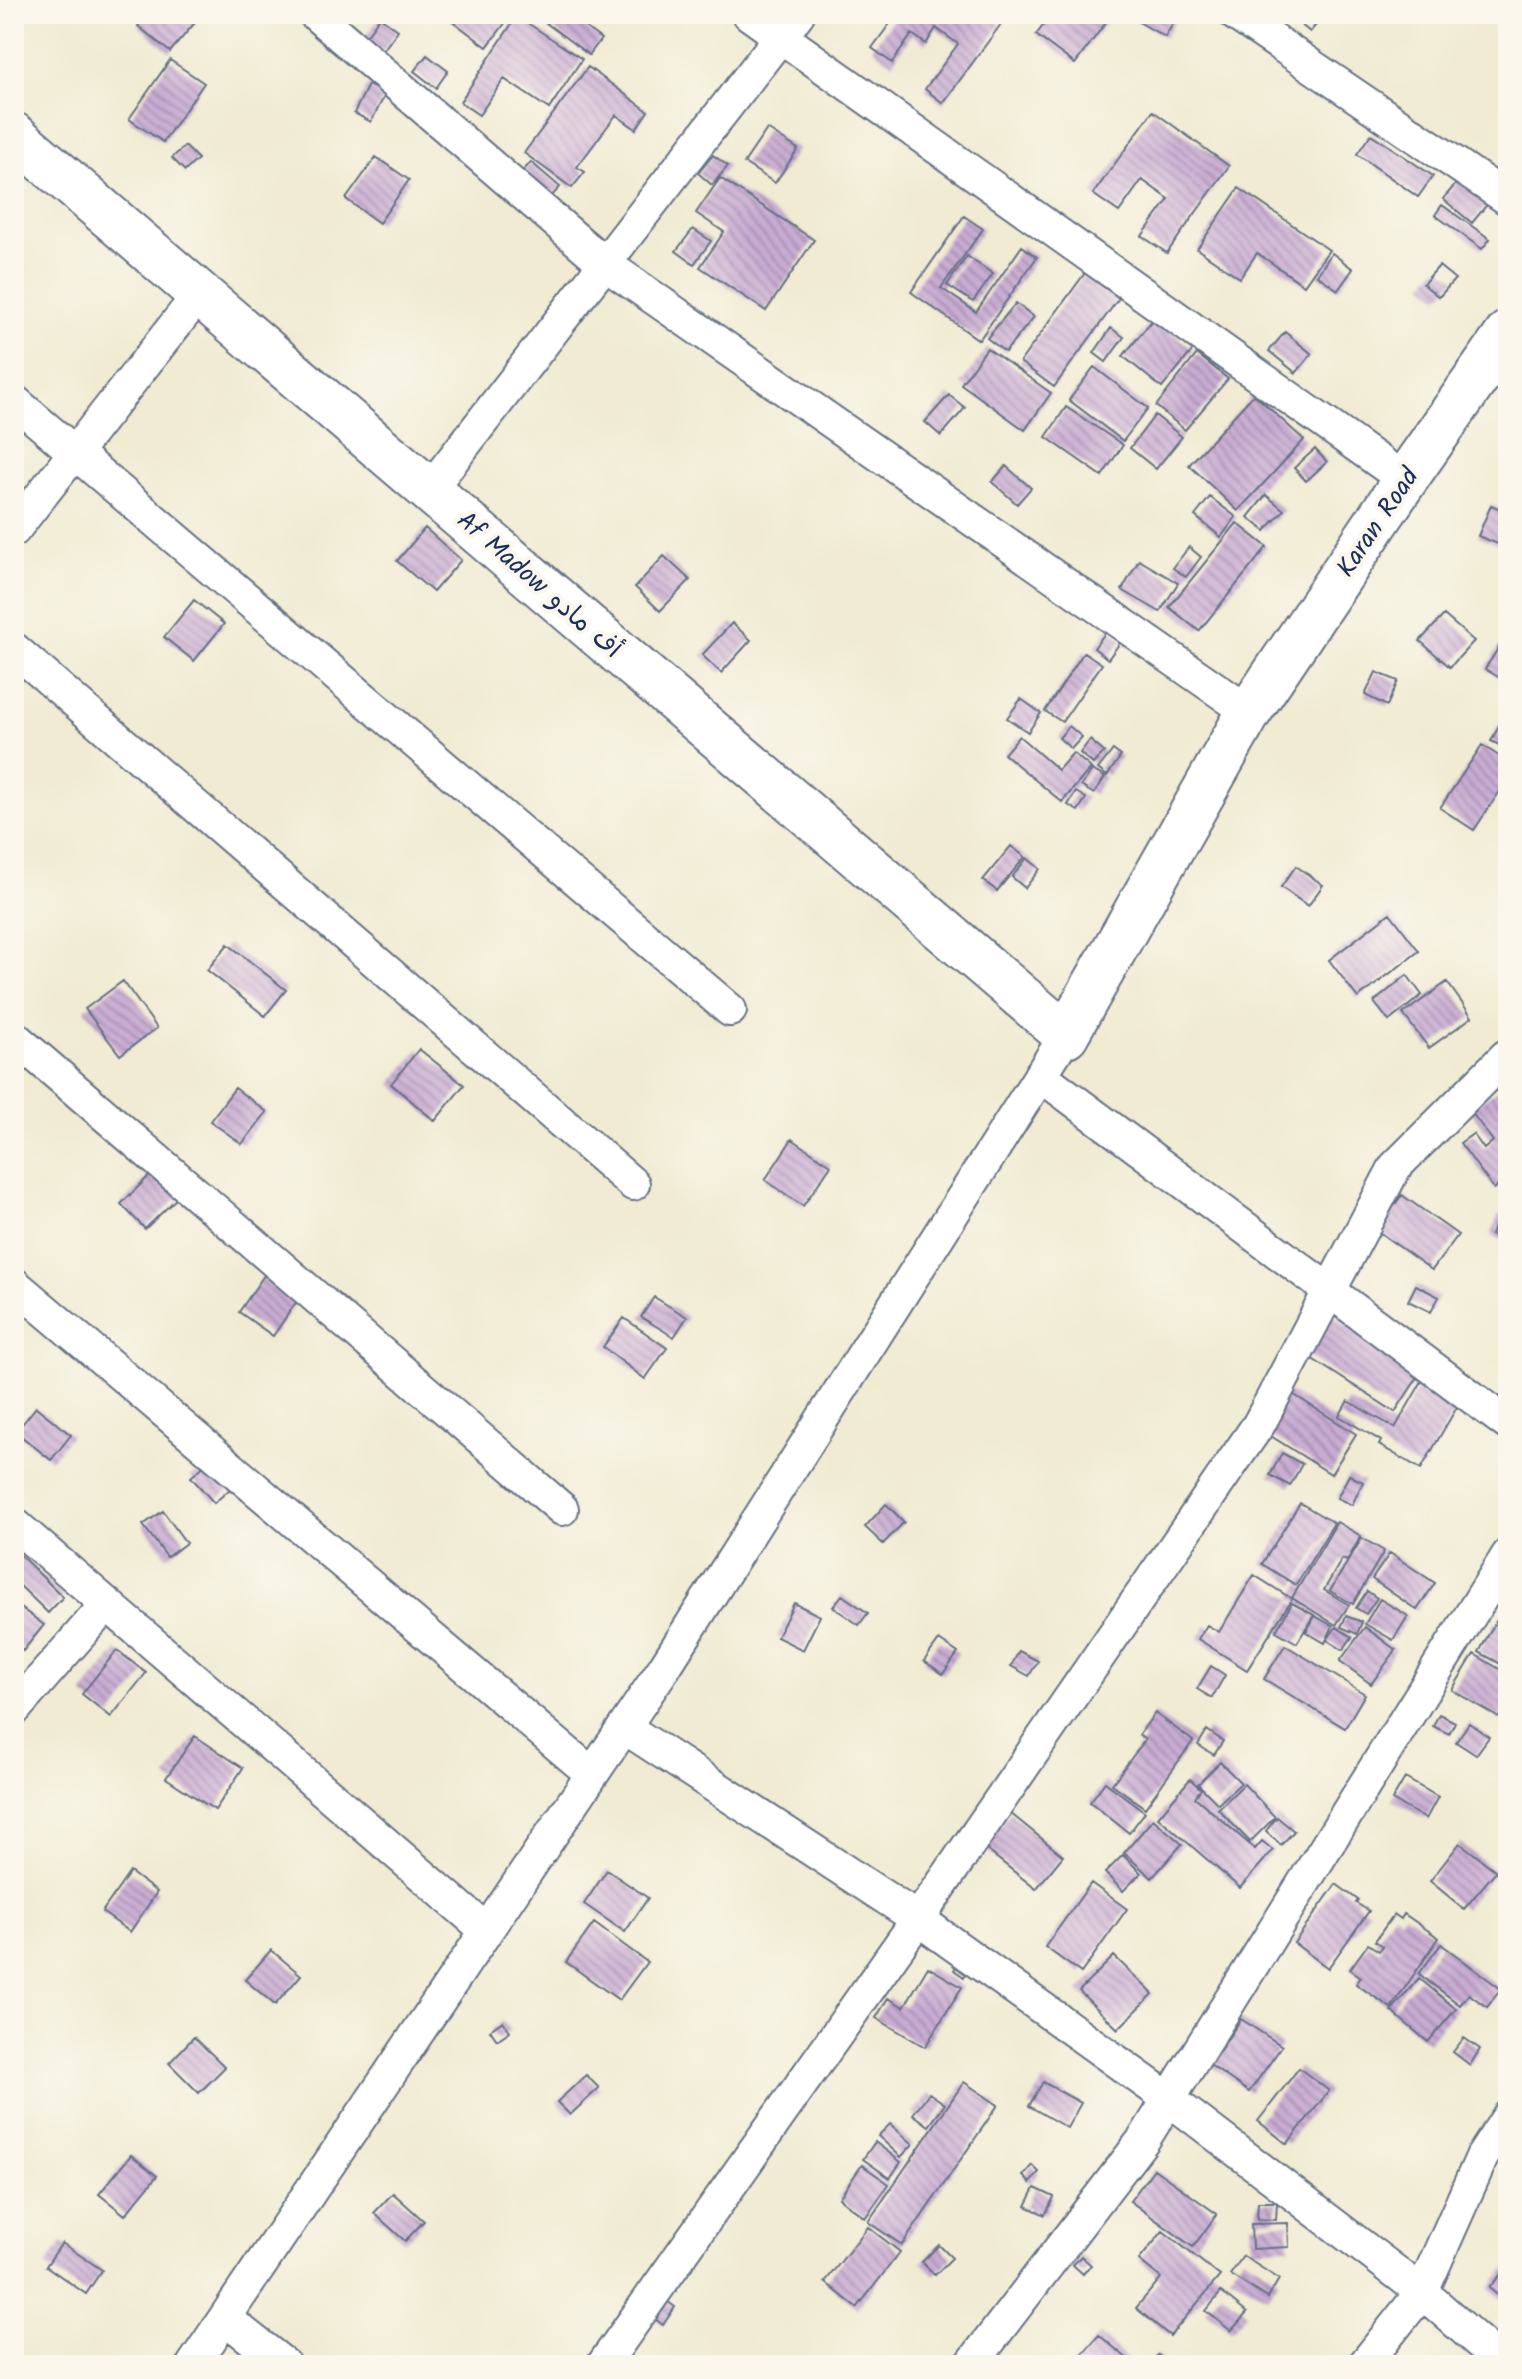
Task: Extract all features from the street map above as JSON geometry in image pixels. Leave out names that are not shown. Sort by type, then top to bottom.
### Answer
[{"type":"street","points":[[315,14],[605,264],[1249,712]]},
{"type":"street","points":[[749,14],[789,26],[1405,480]]},
{"type":"street","points":[[1235,14],[1508,199]]},
{"type":"street","points":[[430,489],[789,26]]},
{"type":"street","name":"Af Madow أف مادو","points":[[14,135],[1066,1035]]},
{"type":"street","points":[[14,530],[201,292]]},
{"type":"street","name":"Karan Road","points":[[1066,1035],[1249,712],[1508,333]]},
{"type":"street","points":[[14,401],[730,1010]]},
{"type":"street","points":[[14,649],[633,1184]]},
{"type":"street","points":[[193,2365],[624,1727],[1066,1035]]},
{"type":"street","points":[[14,1037],[562,1509]]},
{"type":"street","points":[[603,2365],[918,1919],[1259,1424],[1395,1167],[1506,1056]]},
{"type":"street","points":[[1040,1075],[1508,1424]]},
{"type":"street","points":[[14,1284],[592,1774]]},
{"type":"street","points":[[14,1524],[486,1930]]},
{"type":"street","points":[[971,2365],[1144,2139],[1508,1555]]},
{"type":"street","points":[[14,1710],[107,1604]]},
{"type":"street","points":[[624,1727],[918,1919],[1169,2099],[1422,2292],[1505,2365]]},
{"type":"street","points":[[1364,2365],[1422,2292],[1482,2157],[1508,2117]]},
{"type":"street","points":[[226,2319],[285,2365]]},
{"type":"building","points":[[148,14],[192,14],[198,19],[170,52],[138,26]]},
{"type":"building","points":[[443,14],[512,14],[487,47]]},
{"type":"building","points":[[534,14],[567,14],[601,39],[589,55]]},
{"type":"building","points":[[897,14],[987,14],[1001,24],[943,103],[925,89],[958,44],[936,28],[926,44],[912,34],[892,63],[872,48]]},
{"type":"building","points":[[1052,14],[1112,14],[1075,64],[1036,35]]},
{"type":"building","points":[[1125,14],[1179,14],[1165,37]]},
{"type":"building","points":[[1308,14],[1325,14],[1310,32],[1300,24]]},
{"type":"building","points":[[517,16],[582,59],[549,109],[504,79],[479,115],[460,102]]},
{"type":"building","points":[[380,17],[398,30],[382,52],[364,39]]},
{"type":"building","points":[[427,55],[448,71],[436,88],[414,71]]},
{"type":"building","points":[[170,60],[204,83],[163,142],[129,119]]},
{"type":"building","points":[[588,67],[648,111],[636,129],[616,115],[577,167],[585,172],[572,188],[524,153]]},
{"type":"building","points":[[368,85],[386,93],[371,122],[354,113]]},
{"type":"building","points":[[1153,111],[1229,166],[1167,253],[1142,236],[1169,199],[1142,180],[1119,212],[1093,194]]},
{"type":"building","points":[[767,129],[798,149],[775,183],[744,163]]},
{"type":"building","points":[[1371,134],[1433,176],[1418,197],[1357,154]]},
{"type":"building","points":[[185,146],[198,159],[185,171],[172,158]]},
{"type":"building","points":[[713,155],[728,166],[712,185],[698,173]]},
{"type":"building","points":[[376,157],[409,180],[379,223],[346,199]]},
{"type":"building","points":[[531,162],[560,187],[550,198],[521,173]]},
{"type":"building","points":[[720,178],[814,240],[766,311],[700,267],[724,232],[696,213]]},
{"type":"building","points":[[1461,178],[1490,201],[1472,223],[1443,199]]},
{"type":"building","points":[[1239,188],[1329,250],[1304,285],[1257,253],[1240,278],[1197,249]]},
{"type":"building","points":[[1442,205],[1490,239],[1482,249],[1435,215]]},
{"type":"building","points":[[964,216],[983,229],[941,288],[976,312],[1022,246],[1037,257],[979,340],[911,292]]},
{"type":"building","points":[[693,229],[711,241],[694,264],[676,251]]},
{"type":"building","points":[[1332,253],[1353,269],[1338,290],[1317,275]]},
{"type":"building","points":[[967,256],[993,274],[973,302],[947,285]]},
{"type":"building","points":[[1439,266],[1455,279],[1439,297],[1423,284]]},
{"type":"building","points":[[1085,273],[1119,298],[1054,387],[1020,362]]},
{"type":"building","points":[[1016,303],[1034,317],[1005,352],[987,338]]},
{"type":"building","points":[[1154,318],[1193,350],[1162,388],[1123,356]]},
{"type":"building","points":[[1111,328],[1124,337],[1106,362],[1094,353]]},
{"type":"building","points":[[1285,332],[1312,354],[1296,373],[1269,351]]},
{"type":"building","points":[[987,348],[1051,393],[1025,430],[961,384]]},
{"type":"building","points":[[1197,354],[1228,379],[1185,430],[1156,406]]},
{"type":"building","points":[[1094,367],[1148,408],[1123,441],[1069,400]]},
{"type":"building","points":[[1254,394],[1304,440],[1238,511],[1189,465]]},
{"type":"building","points":[[949,395],[965,408],[941,436],[925,422]]},
{"type":"building","points":[[1066,407],[1123,445],[1102,476],[1046,437]]},
{"type":"building","points":[[1155,415],[1182,437],[1156,469],[1130,448]]},
{"type":"building","points":[[1315,449],[1327,462],[1306,481],[1294,468]]},
{"type":"building","points":[[1006,466],[1031,488],[1017,504],[992,482]]},
{"type":"building","points":[[1266,495],[1284,510],[1265,531],[1248,517]]},
{"type":"building","points":[[1210,497],[1236,517],[1221,537],[1195,516]]},
{"type":"building","points":[[1491,505],[1508,512],[1508,548],[1478,536]]},
{"type":"building","points":[[1237,523],[1267,547],[1199,631],[1169,607]]},
{"type":"building","points":[[425,528],[461,560],[433,592],[397,561]]},
{"type":"building","points":[[1189,547],[1201,557],[1186,577],[1173,568]]},
{"type":"building","points":[[664,556],[690,580],[660,611],[635,587]]},
{"type":"building","points":[[1139,560],[1178,583],[1160,612],[1122,590]]},
{"type":"building","points":[[194,600],[224,624],[194,661],[164,637]]},
{"type":"building","points":[[1444,615],[1474,641],[1450,667],[1420,641]]},
{"type":"building","points":[[732,623],[751,640],[721,673],[702,655]]},
{"type":"building","points":[[1108,629],[1122,640],[1108,659],[1094,648]]},
{"type":"building","points":[[1508,633],[1508,683],[1485,669]]},
{"type":"building","points":[[1084,652],[1102,664],[1062,722],[1045,711]]},
{"type":"building","points":[[1376,672],[1398,681],[1387,706],[1365,695]]},
{"type":"building","points":[[1021,699],[1041,713],[1028,732],[1007,718]]},
{"type":"building","points":[[1502,720],[1508,724],[1507,749],[1491,741]]},
{"type":"building","points":[[1069,726],[1082,737],[1071,749],[1059,738]]},
{"type":"building","points":[[1019,736],[1058,770],[1073,753],[1091,768],[1062,802],[1004,754]]},
{"type":"building","points":[[1090,740],[1104,752],[1093,764],[1080,753]]},
{"type":"building","points":[[1482,745],[1508,762],[1508,779],[1474,830],[1440,808]]},
{"type":"building","points":[[1113,750],[1121,756],[1107,776],[1098,769]]},
{"type":"building","points":[[1092,770],[1105,777],[1094,794],[1081,786]]},
{"type":"building","points":[[1076,792],[1086,798],[1078,811],[1068,805]]},
{"type":"building","points":[[1011,846],[1025,857],[997,891],[983,880]]},
{"type":"building","points":[[1027,858],[1040,869],[1025,888],[1012,877]]},
{"type":"building","points":[[1296,866],[1323,885],[1308,906],[1281,887]]},
{"type":"building","points":[[1390,913],[1419,951],[1358,998],[1329,960]]},
{"type":"building","points":[[228,944],[286,990],[265,1016],[207,970]]},
{"type":"building","points":[[1407,975],[1422,995],[1389,1021],[1374,1002]]},
{"type":"building","points":[[123,981],[157,1028],[120,1055],[85,1009]]},
{"type":"building","points":[[1447,982],[1472,1017],[1429,1048],[1403,1014]]},
{"type":"building","points":[[419,1049],[464,1085],[435,1121],[391,1084]]},
{"type":"building","points":[[1504,1085],[1508,1091],[1508,1178],[1494,1189],[1460,1143],[1473,1134],[1484,1149],[1493,1141],[1469,1109]]},
{"type":"building","points":[[235,1088],[267,1112],[242,1144],[210,1121]]},
{"type":"building","points":[[792,1139],[831,1165],[803,1206],[765,1180]]},
{"type":"building","points":[[156,1169],[181,1194],[145,1229],[121,1204]]},
{"type":"building","points":[[1402,1195],[1458,1235],[1432,1270],[1376,1230]]},
{"type":"building","points":[[1499,1214],[1508,1218],[1508,1242],[1491,1235]]},
{"type":"building","points":[[267,1271],[301,1295],[273,1336],[239,1312]]},
{"type":"building","points":[[1416,1285],[1439,1297],[1431,1312],[1408,1301]]},
{"type":"building","points":[[654,1297],[687,1317],[674,1337],[641,1317]]},
{"type":"building","points":[[1326,1311],[1421,1372],[1395,1412],[1300,1351]]},
{"type":"building","points":[[624,1318],[667,1348],[645,1379],[603,1347]]},
{"type":"building","points":[[1426,1374],[1464,1395],[1421,1469],[1379,1445],[1381,1441],[1339,1416],[1348,1401],[1395,1428]]},
{"type":"building","points":[[1288,1391],[1356,1434],[1331,1474],[1263,1431]]},
{"type":"building","points":[[36,1407],[71,1435],[51,1460],[16,1432]]},
{"type":"building","points":[[1282,1453],[1302,1464],[1290,1486],[1270,1475]]},
{"type":"building","points":[[215,1456],[238,1482],[214,1503],[191,1477]]},
{"type":"building","points":[[1349,1475],[1363,1482],[1352,1505],[1337,1498]]},
{"type":"building","points":[[1300,1503],[1334,1523],[1296,1585],[1262,1564]]},
{"type":"building","points":[[886,1504],[904,1522],[883,1544],[865,1527]]},
{"type":"building","points":[[163,1511],[186,1543],[167,1557],[143,1525]]},
{"type":"building","points":[[1337,1522],[1361,1536],[1347,1561],[1342,1559],[1324,1590],[1349,1605],[1336,1625],[1292,1598]]},
{"type":"building","points":[[1362,1538],[1384,1551],[1353,1604],[1330,1591]]},
{"type":"building","points":[[16,1551],[63,1597],[48,1613],[14,1580]]},
{"type":"building","points":[[1390,1553],[1435,1583],[1417,1610],[1372,1579]]},
{"type":"building","points":[[1254,1575],[1292,1599],[1247,1670],[1198,1639],[1207,1625],[1219,1632]]},
{"type":"building","points":[[1367,1591],[1377,1598],[1366,1614],[1356,1608]]},
{"type":"building","points":[[842,1595],[868,1613],[859,1625],[833,1607]]},
{"type":"building","points":[[1380,1599],[1408,1616],[1393,1640],[1365,1624]]},
{"type":"building","points":[[14,1603],[44,1625],[23,1651],[14,1644]]},
{"type":"building","points":[[794,1603],[820,1616],[803,1650],[777,1637]]},
{"type":"building","points":[[1292,1603],[1314,1615],[1297,1643],[1276,1631]]},
{"type":"building","points":[[1315,1616],[1333,1626],[1325,1643],[1306,1632]]},
{"type":"building","points":[[1346,1616],[1362,1622],[1357,1634],[1341,1627]]},
{"type":"building","points":[[1496,1621],[1508,1627],[1508,1668],[1479,1652]]},
{"type":"building","points":[[1336,1627],[1352,1637],[1343,1650],[1327,1640]]},
{"type":"building","points":[[1365,1627],[1396,1650],[1371,1684],[1340,1661]]},
{"type":"building","points":[[939,1640],[958,1653],[943,1674],[924,1661]]},
{"type":"building","points":[[1285,1645],[1365,1694],[1345,1728],[1264,1679]]},
{"type":"building","points":[[117,1650],[146,1673],[111,1717],[82,1694]]},
{"type":"building","points":[[1019,1651],[1038,1661],[1029,1676],[1011,1666]]},
{"type":"building","points":[[1474,1654],[1508,1674],[1508,1703],[1499,1718],[1452,1690]]},
{"type":"building","points":[[1211,1666],[1225,1675],[1212,1698],[1197,1689]]},
{"type":"building","points":[[1155,1713],[1193,1741],[1145,1808],[1112,1784],[1145,1740],[1139,1735]]},
{"type":"building","points":[[1439,1714],[1455,1722],[1449,1734],[1433,1726]]},
{"type":"building","points":[[1469,1723],[1489,1737],[1476,1755],[1456,1742]]},
{"type":"building","points":[[1207,1730],[1223,1741],[1214,1755],[1198,1745]]},
{"type":"building","points":[[195,1736],[243,1768],[215,1810],[166,1778]]},
{"type":"building","points":[[1220,1762],[1241,1783],[1218,1804],[1198,1784]]},
{"type":"building","points":[[1405,1778],[1438,1797],[1426,1819],[1392,1800]]},
{"type":"building","points":[[1190,1779],[1201,1789],[1195,1797],[1255,1849],[1262,1841],[1273,1850],[1240,1888],[1158,1817]]},
{"type":"building","points":[[1105,1782],[1145,1812],[1129,1833],[1090,1802]]},
{"type":"building","points":[[1244,1784],[1275,1817],[1250,1842],[1218,1809]]},
{"type":"building","points":[[1010,1813],[1063,1856],[1036,1889],[983,1847]]},
{"type":"building","points":[[1277,1817],[1294,1831],[1281,1845],[1266,1831]]},
{"type":"building","points":[[1153,1819],[1182,1844],[1152,1878],[1124,1853]]},
{"type":"building","points":[[1460,1843],[1496,1871],[1464,1909],[1430,1881]]},
{"type":"building","points":[[1123,1855],[1141,1873],[1123,1891],[1105,1873]]},
{"type":"building","points":[[1508,1858],[1508,1875],[1500,1870]]},
{"type":"building","points":[[607,1870],[648,1898],[625,1932],[584,1904]]},
{"type":"building","points":[[130,1872],[157,1892],[130,1932],[102,1912]]},
{"type":"building","points":[[1091,1883],[1127,1909],[1081,1973],[1045,1947]]},
{"type":"building","points":[[1336,1884],[1369,1911],[1328,1968],[1294,1943]]},
{"type":"building","points":[[1394,1914],[1401,1919],[1404,1914],[1439,1938],[1391,2008],[1356,1984],[1361,1977],[1350,1969],[1368,1944],[1379,1951],[1383,1946],[1375,1941]]},
{"type":"building","points":[[594,1923],[647,1962],[619,2000],[566,1962]]},
{"type":"building","points":[[1441,1944],[1501,1989],[1487,2007],[1469,1994],[1460,2005],[1419,1974]]},
{"type":"building","points":[[271,1950],[301,1975],[275,2005],[245,1980]]},
{"type":"building","points":[[963,1956],[974,1963],[964,1977],[954,1970]]},
{"type":"building","points":[[1114,1956],[1153,1994],[1118,2029],[1079,1991]]},
{"type":"building","points":[[928,1967],[962,1987],[925,2047],[876,2018],[888,1998],[904,2007]]},
{"type":"building","points":[[1419,1978],[1456,2009],[1428,2042],[1391,2011]]},
{"type":"building","points":[[1241,2019],[1282,2046],[1249,2092],[1210,2065]]},
{"type":"building","points":[[503,2021],[510,2031],[497,2040],[490,2030]]},
{"type":"building","points":[[194,2037],[225,2067],[199,2093],[169,2063]]},
{"type":"building","points":[[1464,2038],[1480,2049],[1470,2065],[1453,2052]]},
{"type":"building","points":[[1299,2068],[1329,2091],[1287,2144],[1258,2121]]},
{"type":"building","points":[[586,2075],[599,2088],[570,2115],[557,2102]]},
{"type":"building","points":[[964,2082],[998,2105],[902,2245],[868,2222]]},
{"type":"building","points":[[1043,2082],[1081,2103],[1067,2128],[1029,2106]]},
{"type":"building","points":[[929,2093],[945,2104],[929,2126],[913,2114]]},
{"type":"building","points":[[890,2124],[913,2144],[901,2157],[878,2136]]},
{"type":"building","points":[[875,2142],[901,2162],[890,2178],[863,2159]]},
{"type":"building","points":[[131,2155],[157,2176],[125,2215],[99,2194]]},
{"type":"building","points":[[862,2165],[889,2184],[865,2218],[839,2198]]},
{"type":"building","points":[[1032,2165],[1039,2172],[1030,2183],[1023,2176]]},
{"type":"building","points":[[1154,2169],[1217,2214],[1193,2247],[1130,2201]]},
{"type":"building","points":[[1035,2188],[1054,2197],[1045,2215],[1026,2206]]},
{"type":"building","points":[[393,2193],[424,2221],[405,2241],[374,2213]]},
{"type":"building","points":[[1258,2202],[1277,2202],[1276,2220],[1257,2219]]},
{"type":"building","points":[[1288,2223],[1289,2247],[1252,2249],[1251,2224]]},
{"type":"building","points":[[868,2227],[900,2252],[857,2308],[825,2282]]},
{"type":"building","points":[[1163,2231],[1220,2276],[1170,2336],[1136,2308],[1161,2278],[1139,2260]]},
{"type":"building","points":[[62,2243],[102,2270],[86,2294],[46,2266]]},
{"type":"building","points":[[939,2245],[952,2258],[935,2275],[922,2262]]},
{"type":"building","points":[[1081,2256],[1091,2265],[1083,2274],[1073,2265]]},
{"type":"building","points":[[1243,2256],[1279,2279],[1268,2298],[1230,2275]]},
{"type":"building","points":[[1508,2266],[1508,2304],[1489,2288]]},
{"type":"building","points":[[1221,2292],[1247,2313],[1231,2331],[1206,2311]]},
{"type":"building","points":[[660,2296],[675,2307],[663,2325],[647,2313]]},
{"type":"building","points":[[1099,2335],[1135,2365],[1073,2365]]},
{"type":"building","points":[[1158,2355],[1168,2365],[1148,2365]]}]
